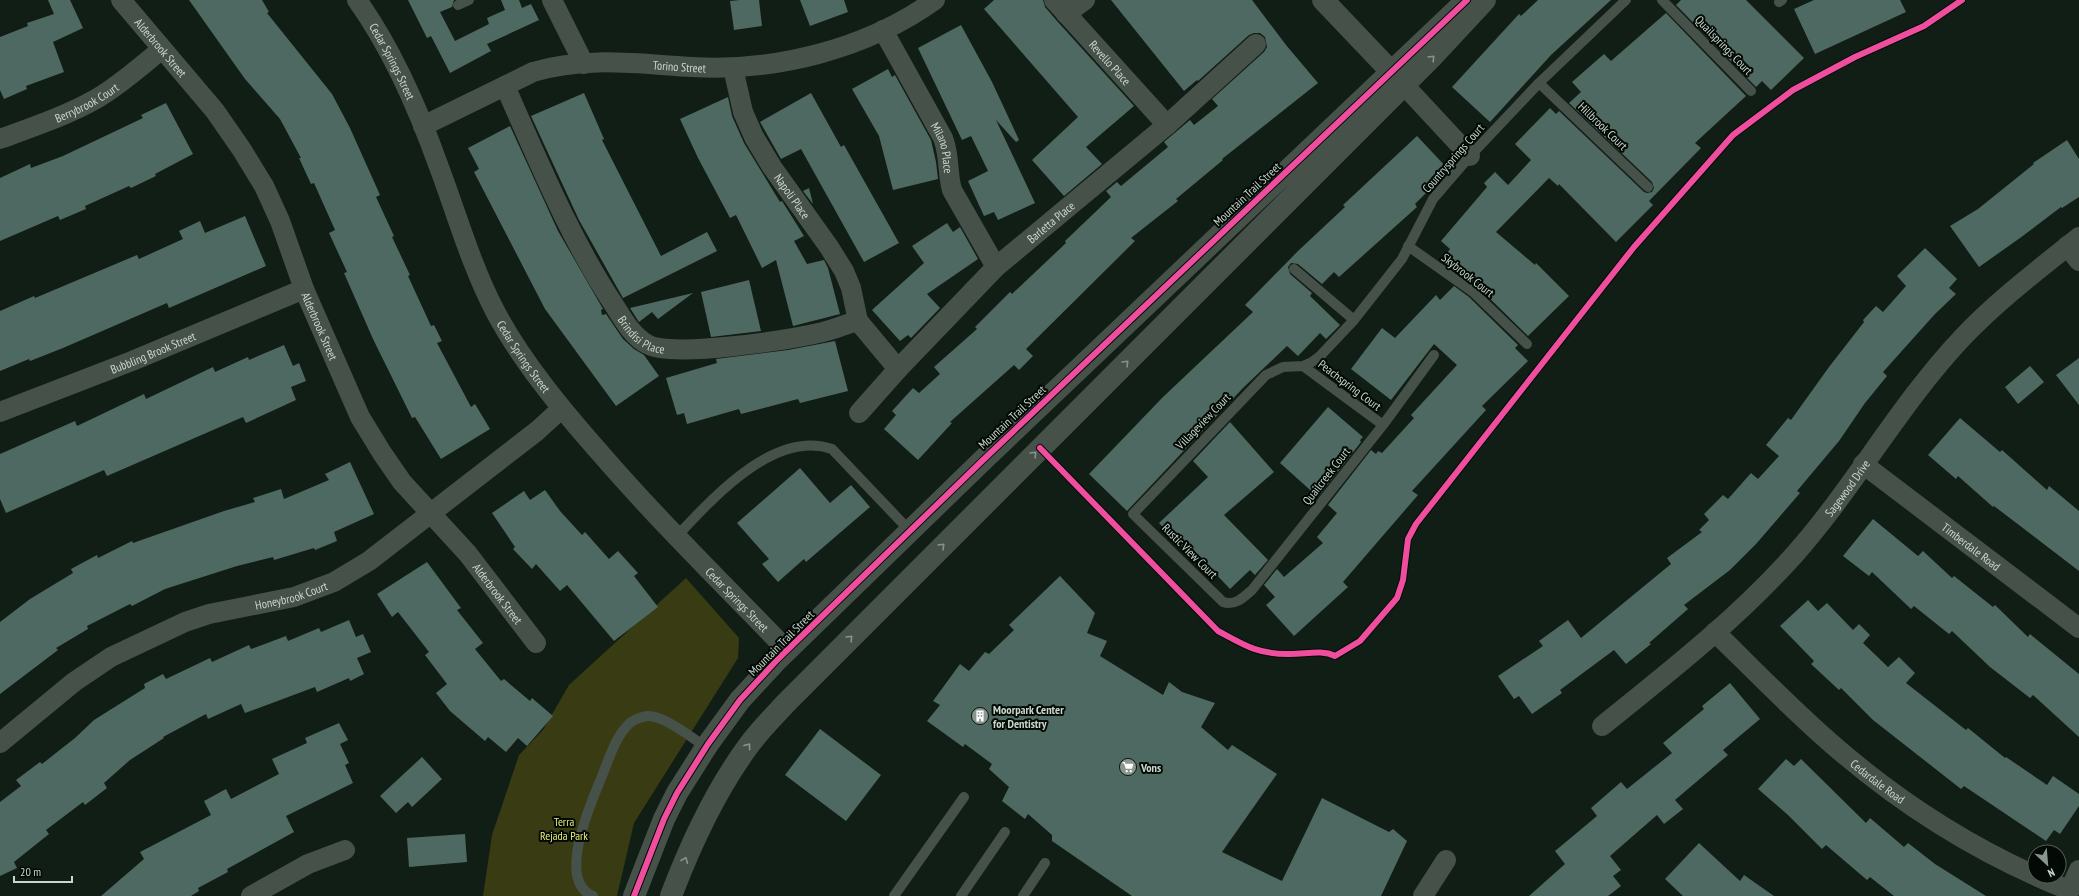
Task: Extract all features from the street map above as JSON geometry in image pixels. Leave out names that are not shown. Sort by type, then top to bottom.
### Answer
[{"type":"street","name":"Alderbrook Street","points":[[121,0],[215,111],[242,150],[264,186],[280,221],[304,289],[360,417],[382,453],[402,482],[468,554],[536,643]]},
{"type":"street","name":"Cedar Springs Street","points":[[357,0],[388,52],[424,126],[472,262],[496,312],[561,409],[677,536],[787,650]]},
{"type":"street","points":[[552,0],[584,64]]},
{"type":"street","name":"Torino Street","points":[[424,126],[505,86],[546,68],[612,62],[694,68],[733,68],[788,61],[810,56],[883,30],[917,13],[935,0]]},
{"type":"street","points":[[1060,7],[1085,0]]},
{"type":"street","points":[[1323,0],[1470,156]]},
{"type":"street","name":"Mountain Trail Street","points":[[671,896],[686,856],[709,807],[749,744],[782,707],[1398,78],[1467,0]]},
{"type":"street","name":"Mountain Trail Street","points":[[634,896],[664,819],[706,747],[740,700],[787,650],[910,531],[1398,78],[1432,58],[1485,0]]},
{"type":"street","name":"Revello Place","points":[[1060,7],[1167,125]]},
{"type":"street","name":"Milano Place","points":[[883,30],[943,138],[947,149],[949,180],[952,190],[996,267]]},
{"type":"street","name":"Barletta Place","points":[[859,413],[898,369],[996,267],[1167,125],[1256,44]]},
{"type":"street","name":"Berrybrook Court","points":[[0,139],[47,122],[95,100],[118,85],[162,49]]},
{"type":"street","name":"Napoli Place","points":[[733,68],[743,112],[754,138],[772,167],[829,247],[844,271],[851,288],[858,321]]},
{"type":"street","name":"Brindisi Place","points":[[505,86],[548,181],[601,285],[627,325],[647,345],[664,349],[704,349],[742,345],[823,332],[858,321]]},
{"type":"street","name":"Sagewood Drive","points":[[1602,726],[1662,679],[1772,579],[1830,513],[1863,464],[1915,395],[1961,339],[2001,300],[2075,248]]},
{"type":"street","name":"Bubbling Brook Street","points":[[0,412],[132,361],[304,289]]},
{"type":"street","points":[[858,321],[898,369]]},
{"type":"street","name":"Honeybrook Court","points":[[0,743],[74,682],[111,657],[197,618],[209,614],[294,597],[334,582],[369,561],[537,431],[561,409]]},
{"type":"street","name":"Timberdale Road","points":[[1863,464],[2079,628]]},
{"type":"street","name":"Cedardale Road","points":[[1715,632],[1818,732],[1859,767],[1931,819],[1982,851],[2068,893]]},
{"type":"street","points":[[251,896],[308,864],[345,850]]},
{"type":"street","points":[[1423,896],[1446,860]]},
{"type":"street","points":[[2068,893],[2079,870]]},
{"type":"lane","points":[[458,5],[470,0]]},
{"type":"lane","name":"Countrysprings Court","points":[[1303,366],[1320,356],[1354,320],[1402,259],[1433,199],[1470,156],[1539,83],[1626,0]]},
{"type":"lane","name":"Quailsprings Court","points":[[1662,0],[1750,91]]},
{"type":"lane","name":"Hillbrook Court","points":[[1539,83],[1648,187]]},
{"type":"lane","name":"Skybrook Court","points":[[1408,246],[1473,292],[1526,344]]},
{"type":"lane","points":[[1294,269],[1354,320]]},
{"type":"lane","name":"Quailcreek Court","points":[[1230,604],[1238,601],[1252,590],[1383,425],[1434,354]]},
{"type":"lane","name":"Villageview Court","points":[[1133,514],[1266,375],[1283,366],[1303,366]]},
{"type":"lane","name":"Peachspring Court","points":[[1303,366],[1383,425]]},
{"type":"lane","points":[[677,536],[720,492],[755,465],[795,447],[821,445],[832,449],[910,531]]},
{"type":"lane","name":"Rustic View Court","points":[[1133,514],[1223,602],[1230,604]]},
{"type":"lane","points":[[593,896],[580,885],[576,870],[583,823],[617,741],[630,723],[640,718],[649,716],[665,721],[706,747]]},
{"type":"lane","points":[[894,896],[964,797]]},
{"type":"lane","points":[[961,896],[1006,832]]},
{"type":"lane","points":[[1023,896],[1045,863]]},
{"type":"green space","name":"Terra Rejada Park","points":[[686,578],[739,638],[738,658],[634,823],[617,896],[483,896],[492,835],[519,755],[543,730],[569,685]]},
{"type":"building","points":[[48,0],[70,0],[83,28],[53,42],[64,72],[26,86],[27,89],[4,99],[0,90],[0,37],[28,26],[27,23],[54,14]]},
{"type":"building","points":[[189,0],[262,0],[269,12],[267,13],[332,94],[350,128],[380,195],[376,197],[394,236],[392,237],[410,275],[408,276],[431,326],[434,325],[442,341],[437,343],[471,407],[475,404],[490,429],[441,459],[415,417],[412,418],[373,339],[344,273],[347,272],[329,233],[335,230],[314,183],[311,184],[299,158],[301,158],[280,119],[245,79]]},
{"type":"building","points":[[408,0],[454,0],[452,7],[440,12],[455,41],[489,24],[487,18],[505,10],[501,0],[519,0],[522,8],[531,4],[539,20],[487,44],[491,51],[450,73],[431,36],[427,38]]},
{"type":"building","points":[[759,0],[762,26],[734,30],[730,1]]},
{"type":"building","points":[[800,0],[844,0],[848,12],[810,26]]},
{"type":"building","points":[[994,0],[1043,0],[1045,7],[1057,21],[1134,106],[1086,147],[1102,164],[1064,196],[1032,160],[1078,117],[984,9]]},
{"type":"building","points":[[1111,0],[1252,0],[1286,45],[1318,83],[1222,159],[1223,160],[1176,199],[1178,201],[1131,238],[1135,241],[1026,349],[1033,356],[1019,370],[1014,365],[950,422],[952,423],[918,460],[884,429],[896,415],[892,411],[913,388],[919,393],[940,374],[934,367],[977,329],[975,327],[1010,292],[1012,294],[1066,243],[1065,241],[1111,197],[1106,191],[1117,182],[1121,186],[1168,147],[1164,142],[1190,120],[1194,125],[1218,106],[1212,99],[1264,52],[1267,47],[1265,37],[1260,33],[1249,35],[1198,81],[1197,80],[1184,91]]},
{"type":"building","points":[[1538,0],[1611,0],[1551,55],[1490,122],[1452,87],[1519,14],[1521,16]]},
{"type":"building","points":[[1681,0],[1746,0],[1804,58],[1771,90],[1762,81],[1756,87],[1676,5]]},
{"type":"building","points":[[1814,0],[1900,0],[1906,12],[1815,54],[1794,9]]},
{"type":"building","points":[[1666,13],[1746,96],[1695,143],[1701,148],[1649,201],[1653,205],[1616,242],[1559,184],[1558,186],[1549,178],[1496,232],[1535,265],[1536,263],[1569,296],[1528,336],[1478,287],[1463,277],[1466,274],[1445,256],[1450,249],[1441,241],[1487,187],[1484,183],[1495,172],[1508,185],[1531,160],[1515,144],[1550,108],[1556,114],[1559,111],[1644,192],[1652,192],[1654,188],[1652,182],[1569,103],[1581,92],[1572,82],[1604,54],[1611,61]]},
{"type":"building","points":[[961,25],[992,82],[1019,140],[1016,142],[996,120],[1035,203],[998,220],[994,212],[984,216],[968,181],[988,171],[971,136],[962,140],[918,48]]},
{"type":"building","points":[[888,69],[892,77],[895,75],[931,140],[938,179],[893,190],[879,136],[852,89]]},
{"type":"building","points":[[584,93],[604,139],[602,140],[661,256],[707,232],[717,251],[623,298],[579,220],[531,116]]},
{"type":"building","points":[[811,93],[841,147],[844,145],[899,243],[864,262],[801,149],[781,159],[760,122]]},
{"type":"building","points":[[728,97],[732,116],[744,143],[780,202],[782,201],[804,236],[794,241],[807,264],[824,260],[828,268],[840,314],[793,326],[776,260],[762,268],[736,215],[730,218],[698,158],[680,119]]},
{"type":"building","points":[[166,103],[193,154],[155,174],[156,176],[131,188],[129,186],[85,206],[86,209],[60,220],[58,216],[0,241],[0,178],[30,164],[31,168],[63,156],[143,118],[141,115]]},
{"type":"building","points":[[510,126],[558,231],[603,309],[601,310],[602,315],[606,314],[623,339],[634,349],[644,355],[659,376],[616,406],[545,309],[474,172],[479,169],[468,148]]},
{"type":"building","points":[[1417,136],[1449,170],[1415,204],[1417,207],[1339,277],[1334,272],[1322,284],[1298,264],[1291,263],[1288,267],[1290,274],[1312,293],[1310,296],[1340,325],[1326,339],[1320,333],[1298,356],[1287,346],[1243,388],[1127,511],[1089,474],[1163,397],[1253,312],[1245,305],[1298,251],[1345,207],[1343,205]]},
{"type":"building","points":[[2067,140],[2079,159],[2079,197],[2062,208],[2061,207],[1979,267],[1950,226],[1978,209],[2034,164],[2033,163]]},
{"type":"building","points":[[809,188],[813,204],[803,191]]},
{"type":"building","points":[[245,216],[266,266],[169,308],[167,303],[63,348],[30,361],[29,359],[0,371],[0,311],[34,296],[35,298],[137,255],[139,259],[183,239],[179,231],[200,221],[205,233]]},
{"type":"building","points":[[947,223],[953,232],[960,227],[978,259],[927,294],[940,308],[911,338],[908,335],[900,341],[872,310],[924,263],[912,246]]},
{"type":"building","points":[[1925,248],[1957,279],[1949,288],[1956,294],[1935,314],[1883,372],[1887,376],[1865,403],[1839,441],[1797,491],[1800,493],[1756,544],[1730,570],[1684,605],[1688,609],[1649,643],[1651,644],[1626,664],[1614,650],[1560,690],[1562,693],[1532,714],[1519,696],[1514,699],[1498,676],[1543,646],[1539,641],[1568,620],[1581,638],[1671,564],[1667,558],[1702,532],[1699,530],[1709,520],[1704,514],[1723,495],[1728,499],[1751,473],[1758,479],[1779,456],[1766,445],[1788,418],[1791,420],[1864,322],[1863,320],[1876,306],[1883,312],[1906,286],[1897,276]]},
{"type":"building","points":[[749,280],[761,331],[711,337],[701,292]]},
{"type":"building","points":[[1454,286],[1469,297],[1518,345],[1515,348],[1528,361],[1482,406],[1486,410],[1412,491],[1418,495],[1343,582],[1348,587],[1294,636],[1266,605],[1275,597],[1264,585],[1277,569],[1284,577],[1323,543],[1317,537],[1337,513],[1328,505],[1371,450],[1376,454],[1378,451],[1382,453],[1414,418],[1411,415],[1457,365],[1434,344],[1391,400],[1351,369],[1382,328],[1395,338],[1436,295],[1440,300]]},
{"type":"building","points":[[693,293],[658,319],[652,312],[639,322],[630,308]]},
{"type":"building","points":[[835,341],[848,391],[800,403],[798,399],[741,414],[739,409],[687,424],[684,413],[677,415],[666,378],[717,363],[716,359],[788,350]]},
{"type":"building","points":[[284,345],[293,366],[299,363],[306,381],[291,387],[296,400],[246,423],[243,417],[107,476],[104,470],[6,513],[0,499],[0,454],[75,421],[77,426],[144,394],[146,399],[213,367],[215,372],[248,357],[249,360]]},
{"type":"building","points":[[2079,358],[2079,405],[2056,375]]},
{"type":"building","points":[[2030,366],[2044,382],[2018,404],[2005,387]]},
{"type":"building","points":[[1328,407],[1363,437],[1360,440],[1361,442],[1318,497],[1280,463]]},
{"type":"building","points":[[1960,418],[2000,452],[2002,450],[2047,490],[2049,486],[2079,511],[2079,571],[1994,506],[1993,507],[1958,476],[1956,479],[1928,455]]},
{"type":"building","points":[[1230,422],[1274,472],[1224,515],[1268,560],[1255,575],[1250,570],[1230,589],[1197,554],[1193,559],[1159,523],[1208,477],[1193,461]]},
{"type":"building","points":[[350,462],[374,514],[334,532],[337,541],[315,550],[314,548],[274,560],[273,557],[237,566],[165,589],[132,606],[130,604],[87,626],[88,629],[56,648],[58,650],[0,694],[0,622],[30,599],[73,573],[71,569],[97,555],[98,558],[132,541],[133,543],[224,511],[255,502],[253,498],[281,489],[284,499],[329,480],[325,474]]},
{"type":"building","points":[[800,468],[830,503],[851,485],[870,507],[806,562],[804,559],[778,582],[762,564],[769,559],[737,523]]},
{"type":"building","points":[[545,490],[560,511],[582,535],[585,532],[609,559],[618,551],[638,573],[634,576],[658,607],[614,641],[567,585],[560,591],[536,564],[532,569],[513,549],[515,547],[492,513],[524,491],[530,500]]},
{"type":"building","points":[[1873,519],[1918,556],[1923,551],[1952,578],[1954,576],[1993,607],[1995,605],[2028,637],[2030,634],[2079,674],[2079,737],[2033,695],[2030,698],[1990,667],[1952,631],[1949,634],[1914,606],[1911,609],[1872,572],[1869,576],[1843,556]]},
{"type":"building","points":[[427,562],[461,608],[457,610],[483,643],[475,649],[501,681],[504,679],[530,701],[532,698],[553,716],[527,746],[518,738],[506,752],[488,737],[485,741],[450,711],[436,693],[447,684],[425,655],[429,652],[398,612],[392,617],[377,594]]},
{"type":"building","name":"Vons","points":[[1060,576],[1095,613],[1087,633],[1107,641],[1100,656],[1163,695],[1169,682],[1182,692],[1215,703],[1201,727],[1228,750],[1232,745],[1277,774],[1222,852],[1282,881],[1322,798],[1389,832],[1393,829],[1407,841],[1381,896],[1132,896],[1052,841],[1052,835],[1028,814],[1025,819],[1002,801],[1009,787],[989,769],[992,764],[965,744],[963,747],[927,721],[940,705],[933,701],[960,664],[969,671],[985,652],[989,654],[1014,630],[1009,625]]},
{"type":"building","points":[[1808,600],[1818,611],[1827,603],[1853,630],[1859,624],[1870,635],[1863,643],[1888,667],[1899,657],[1915,673],[1906,683],[1966,730],[1968,728],[2005,758],[2006,757],[2047,785],[2053,776],[2079,794],[2079,806],[2060,834],[2054,830],[2046,841],[1964,786],[1961,789],[1873,720],[1841,688],[1839,690],[1811,664],[1814,661],[1780,626]]},
{"type":"building","points":[[349,620],[356,637],[363,634],[371,652],[357,658],[364,674],[350,681],[349,678],[317,692],[315,687],[245,713],[241,704],[208,719],[206,714],[163,737],[164,738],[130,760],[104,783],[107,788],[85,805],[83,802],[46,830],[49,834],[14,862],[17,868],[0,876],[0,802],[21,786],[16,780],[40,762],[42,764],[75,738],[94,720],[145,688],[144,684],[163,674],[166,679],[210,658],[212,662],[249,645],[251,649],[286,636],[288,641],[319,628],[321,632]]},
{"type":"building","points":[[1730,683],[1760,719],[1723,750],[1728,755],[1675,800],[1683,809],[1664,824],[1657,815],[1610,856],[1621,870],[1613,876],[1621,886],[1608,896],[1529,896],[1565,864],[1555,851],[1597,816],[1591,808],[1621,782],[1627,789],[1672,753],[1663,743],[1704,709],[1702,706]]},
{"type":"building","points":[[339,723],[348,740],[340,744],[349,763],[345,765],[353,783],[286,816],[294,832],[227,869],[228,872],[198,888],[199,891],[191,896],[101,896],[144,859],[140,852],[211,815],[204,801],[226,789],[231,799],[279,774],[272,759],[307,743],[305,738]]},
{"type":"building","points":[[820,729],[881,775],[846,821],[785,775]]},
{"type":"building","points":[[422,757],[442,779],[412,807],[408,802],[396,813],[380,796]]},
{"type":"building","points":[[1786,759],[1794,766],[1801,759],[1866,823],[1870,818],[1904,847],[1908,843],[1935,864],[1986,896],[1894,896],[1870,877],[1867,880],[1826,845],[1822,849],[1788,815],[1758,789]]},
{"type":"building","points":[[465,834],[467,862],[409,867],[407,838]]},
{"type":"building","points":[[1699,843],[1740,881],[1744,875],[1774,896],[1683,896],[1665,879]]},
{"type":"cycle path","points":[[634,896],[664,819],[677,793],[708,744],[740,700],[777,660],[982,461],[1467,0]]},
{"type":"cycle path","points":[[1040,448],[1218,631],[1251,648],[1276,654],[1324,653],[1335,656],[1360,641],[1397,598],[1403,580],[1408,539],[1416,524],[1634,247],[1733,135],[1793,90],[1855,57],[1924,26],[1962,0]]},
{"type":"place","name":"Moorpark Center for Dentistry","points":[[980,716]]},
{"type":"place","name":"Vons","points":[[1128,767]]}]
